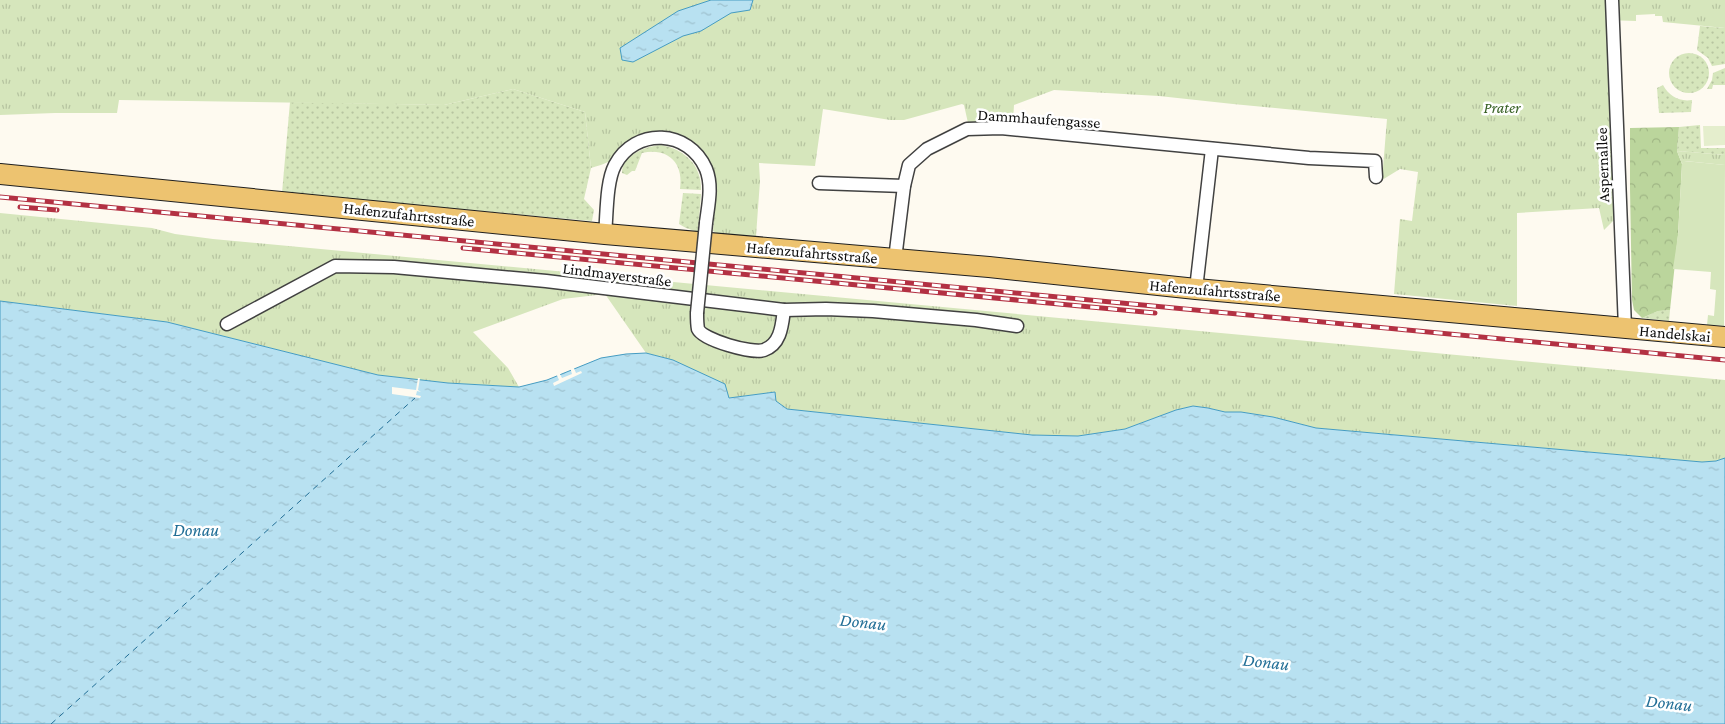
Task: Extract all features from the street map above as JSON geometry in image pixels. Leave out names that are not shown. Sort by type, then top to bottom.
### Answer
[{"type":"main road","name":"Hafenzufahrtsstraße","points":[[0,174],[605,234],[989,267],[1196,289],[1624,328]]},
{"type":"main road","name":"Handelskai","points":[[1624,328],[1725,337]]},
{"type":"street","name":"Aspernallee","points":[[1612,0],[1624,328]]},
{"type":"street","name":"Dammhaufengasse","points":[[896,259],[904,186],[909,164],[927,149],[967,129],[1002,128],[1309,158],[1375,161],[1376,177]]},
{"type":"street","points":[[605,234],[613,168],[621,155],[632,145],[644,139],[661,137],[676,139],[690,147],[700,158],[709,180],[697,313],[698,328],[703,334],[714,341],[752,351],[764,350],[775,342],[782,330],[784,310]]},
{"type":"street","points":[[1196,289],[1212,149]]},
{"type":"street","points":[[819,183],[904,186]]},
{"type":"street","name":"Lindmayerstraße","points":[[226,324],[335,266],[394,267],[546,281],[784,310],[826,309],[874,312],[976,320],[1017,326]]},
{"type":"green space","name":"Prater","points":[[0,0],[1725,0],[1725,28],[1663,22],[1662,16],[1655,16],[1655,14],[1636,15],[1636,21],[1606,20],[1614,220],[1604,230],[1599,208],[1517,213],[1517,306],[1394,294],[1400,219],[1412,221],[1418,172],[1400,169],[1382,180],[1387,119],[1159,96],[1054,90],[1014,105],[1013,121],[1000,119],[968,123],[964,105],[962,104],[904,120],[890,120],[823,109],[815,166],[759,163],[760,181],[756,236],[718,234],[713,231],[711,167],[706,157],[689,141],[668,132],[645,133],[626,142],[618,149],[610,161],[591,168],[585,112],[513,89],[444,105],[119,100],[117,113],[0,115]]},
{"type":"green space","points":[[1700,26],[1725,28],[1725,64],[1712,66],[1708,58],[1697,50]]},
{"type":"green space","points":[[1689,53],[1703,59],[1709,73],[1703,87],[1689,93],[1675,87],[1669,73],[1675,59]]},
{"type":"green space","points":[[1725,68],[1725,85],[1713,85],[1712,89],[1707,89],[1712,80],[1713,73]]},
{"type":"green space","points":[[1663,85],[1675,97],[1683,100],[1692,100],[1691,112],[1659,113],[1657,88]]},
{"type":"green space","points":[[513,89],[585,112],[591,168],[584,199],[594,210],[592,221],[282,193],[290,102],[444,105]]},
{"type":"green space","points":[[1700,125],[1701,148],[1725,148],[1725,155],[1677,151],[1679,127]]},
{"type":"green space","points":[[1703,126],[1725,126],[1725,145],[1704,146]]},
{"type":"green space","points":[[1679,127],[1677,151],[1682,164],[1678,235],[1670,310],[1658,311],[1642,318],[1634,310],[1632,300],[1630,128]]},
{"type":"green space","points":[[661,145],[677,150],[690,160],[695,166],[701,181],[701,190],[680,189],[681,180],[677,165],[667,155],[659,152],[642,153],[635,171],[627,175],[622,173],[623,167],[630,156],[649,147]]},
{"type":"green space","points":[[1677,151],[1725,155],[1725,165],[1685,161],[1682,164]]},
{"type":"green space","points":[[1684,161],[1725,165],[1724,326],[1707,325],[1708,315],[1714,316],[1716,290],[1710,289],[1711,272],[1673,269],[1678,235],[1682,164]]},
{"type":"green space","points":[[683,193],[701,194],[698,232],[679,224]]},
{"type":"green space","points":[[0,213],[152,228],[175,234],[213,239],[1725,380],[1725,458],[1702,462],[1316,428],[1273,417],[1241,412],[1225,412],[1193,406],[1176,410],[1125,429],[1078,436],[1032,435],[787,409],[775,401],[775,392],[728,398],[673,360],[646,353],[605,294],[563,299],[473,332],[508,368],[519,387],[448,383],[378,375],[167,322],[0,301]]},
{"type":"green space","points":[[1670,310],[1669,321],[1642,318],[1658,311]]},
{"type":"water","points":[[711,0],[753,0],[750,10],[731,13],[701,31],[683,36],[633,62],[622,60],[620,48],[678,11]]},
{"type":"water","name":"Donau","points":[[0,301],[167,322],[378,375],[448,383],[519,387],[547,380],[601,358],[646,353],[673,360],[725,384],[729,398],[775,392],[776,401],[787,409],[1032,435],[1078,436],[1125,429],[1176,410],[1193,406],[1225,412],[1241,412],[1273,417],[1316,428],[1702,462],[1725,458],[1725,724],[0,724]]},
{"type":"pier","points":[[573,366],[576,373],[581,371],[582,373],[554,386],[553,383],[559,380],[556,373],[559,372],[562,378],[572,374],[570,367]]},
{"type":"pier","points":[[418,378],[420,378],[418,390],[421,392],[417,391],[416,395],[421,396],[420,398],[392,394],[392,387],[416,390]]},
{"type":"ferry route","points":[[51,724],[415,398]]},
{"type":"railway","points":[[0,197],[1725,360]]},
{"type":"railway","points":[[20,207],[57,210]]},
{"type":"railway","points":[[463,248],[1155,313]]}]
